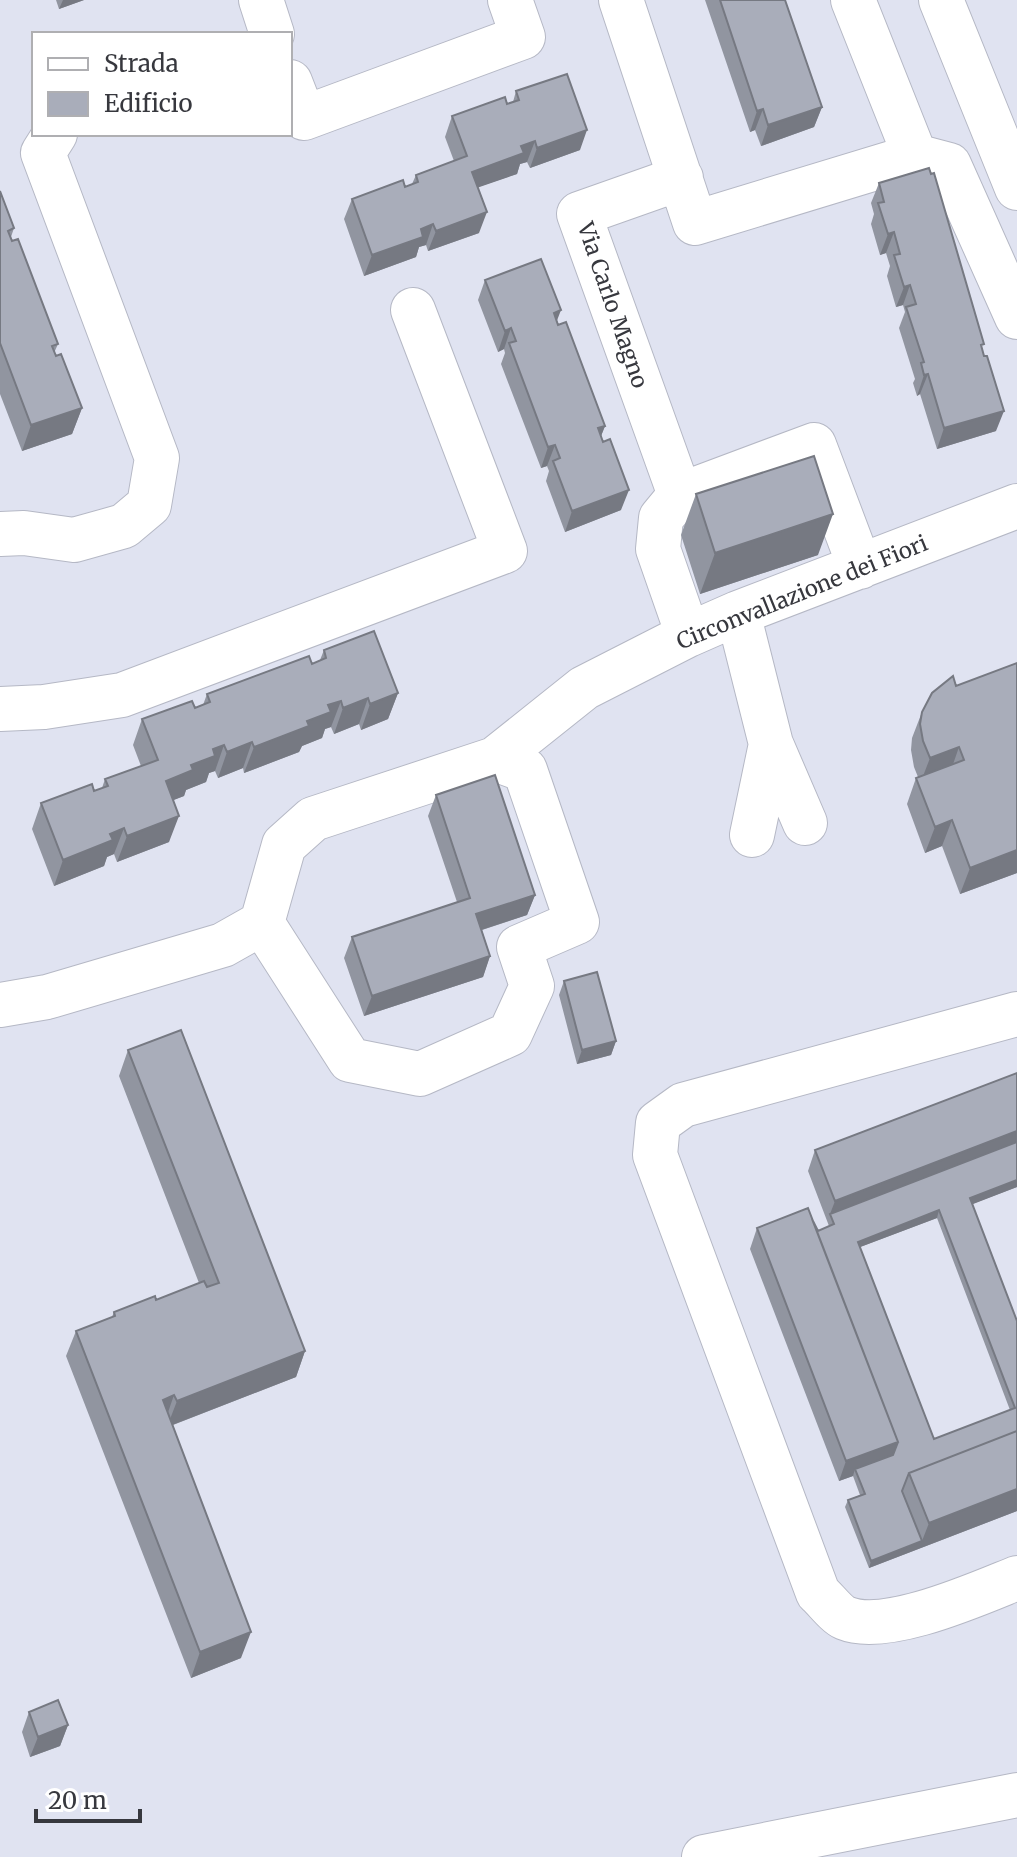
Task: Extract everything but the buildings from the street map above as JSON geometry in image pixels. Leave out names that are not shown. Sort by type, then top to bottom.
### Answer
[{"type":"street","points":[[261,0],[271,32]]},
{"type":"street","points":[[292,87],[304,118],[523,37],[510,0]]},
{"type":"street","points":[[621,0],[695,223],[915,156],[949,165],[1017,317]]},
{"type":"street","points":[[853,0],[915,156]]},
{"type":"street","points":[[941,0],[1017,188]]},
{"type":"street","points":[[0,534],[24,533],[74,540],[124,526],[149,505],[157,458],[43,153],[54,136]]},
{"type":"street","name":"Via Carlo Magno","points":[[680,495],[579,214],[681,178]]},
{"type":"street","points":[[0,709],[44,707],[122,695],[505,551],[413,310]]},
{"type":"street","points":[[688,635],[658,549],[661,518],[680,495],[814,445],[860,567]]},
{"type":"street","name":"Circonvallazione dei Fiori","points":[[262,923],[284,845],[313,819],[495,759],[584,688],[688,635],[1017,506]]},
{"type":"street","points":[[738,613],[771,744],[805,823]]},
{"type":"street","points":[[752,835],[771,744]]},
{"type":"street","points":[[0,1005],[47,997],[223,945],[262,923],[350,1060],[420,1074],[510,1034],[532,986],[519,947],[577,922],[525,770],[495,759]]},
{"type":"street","points":[[1017,1014],[683,1105],[658,1123],[655,1155],[818,1593],[845,1618],[884,1622],[958,1602],[1017,1578]]},
{"type":"street","points":[[704,1857],[1017,1795]]}]
